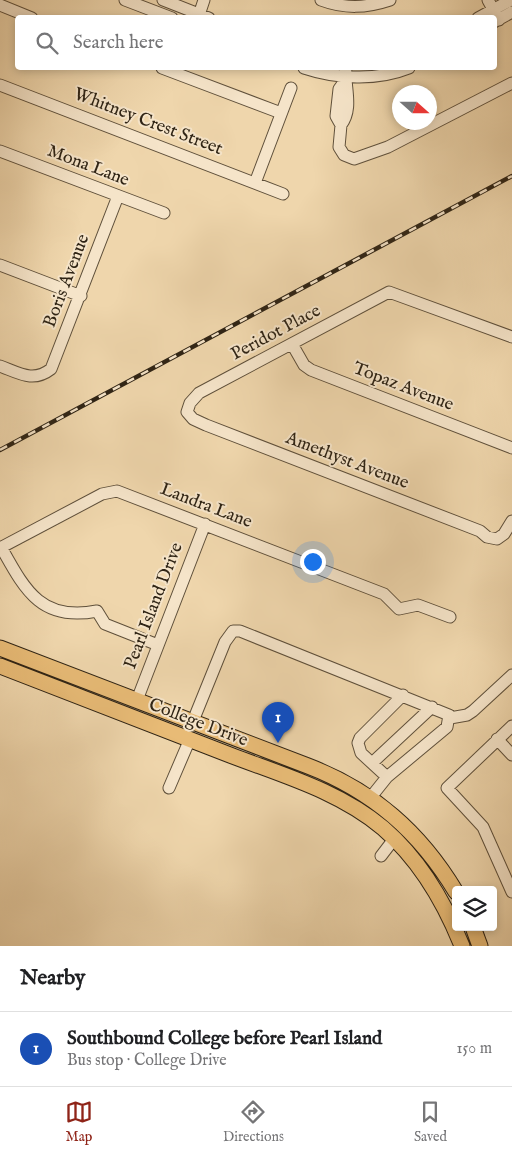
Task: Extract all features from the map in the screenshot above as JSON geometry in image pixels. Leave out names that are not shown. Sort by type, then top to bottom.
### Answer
[{"type":"main road","name":"College Drive","points":[[0,648],[335,776],[370,797],[405,827],[433,858],[452,886]]},
{"type":"main road","name":"College Drive","points":[[0,666],[318,789],[352,806],[394,839],[414,859],[435,890],[462,946]]},
{"type":"main road","points":[[190,739],[193,721]]},
{"type":"main road","points":[[318,789],[330,786],[362,801],[370,797]]},
{"type":"main road","points":[[394,839],[405,827]]},
{"type":"main road","points":[[474,931],[480,946]]},
{"type":"street","points":[[125,0],[164,15]]},
{"type":"street","points":[[163,0],[200,15]]},
{"type":"street","points":[[202,15],[204,0]]},
{"type":"street","points":[[321,0],[333,4],[362,8],[390,0]]},
{"type":"street","points":[[494,13],[510,0]]},
{"type":"street","points":[[0,5],[25,15]]},
{"type":"street","points":[[494,13],[512,12]]},
{"type":"street","points":[[316,70],[345,75],[373,76],[400,70]]},
{"type":"street","points":[[180,71],[281,113]]},
{"type":"street","points":[[345,75],[338,89],[342,108],[336,116],[341,125],[338,147],[344,155],[354,159],[388,147],[512,83]]},
{"type":"street","name":"Whitney Crest Street","points":[[0,85],[283,194]]},
{"type":"street","points":[[255,183],[291,88]]},
{"type":"street","name":"Mona Lane","points":[[0,151],[164,213]]},
{"type":"street","name":"Boris Avenue","points":[[0,366],[29,377],[44,375],[55,362],[118,196]]},
{"type":"street","points":[[0,265],[81,296]]},
{"type":"street","name":"Peridot Place","points":[[187,412],[190,403],[199,393],[389,292],[512,337]]},
{"type":"street","name":"Topaz Avenue","points":[[292,344],[304,365],[311,370],[512,448]]},
{"type":"street","name":"Amethyst Avenue","points":[[187,412],[193,419],[206,425],[497,539],[504,534],[512,521]]},
{"type":"street","name":"Landra Lane","points":[[1,548],[110,491],[127,494],[384,594],[399,609],[418,605],[450,617]]},
{"type":"street","name":"Pearl Island Drive","points":[[137,700],[205,524]]},
{"type":"street","points":[[1,548],[24,587],[40,602],[79,615],[97,611],[105,624],[158,645]]},
{"type":"street","points":[[193,721],[225,642],[233,631],[240,631],[403,695],[445,712],[450,718]]},
{"type":"street","points":[[450,718],[467,715],[474,711],[512,675]]},
{"type":"street","points":[[388,777],[358,748],[360,738],[403,695]]},
{"type":"street","points":[[372,763],[432,707]]},
{"type":"street","points":[[370,797],[388,777],[447,727],[450,718]]},
{"type":"street","points":[[512,726],[447,788],[483,827],[512,892]]},
{"type":"street","points":[[169,788],[190,739]]},
{"type":"street","points":[[498,739],[512,756]]},
{"type":"street","points":[[381,856],[394,839]]},
{"type":"railway","points":[[0,450],[512,176]]},
{"type":"place","name":"Southbound College before Pearl Island","points":[[278,743]]}]
